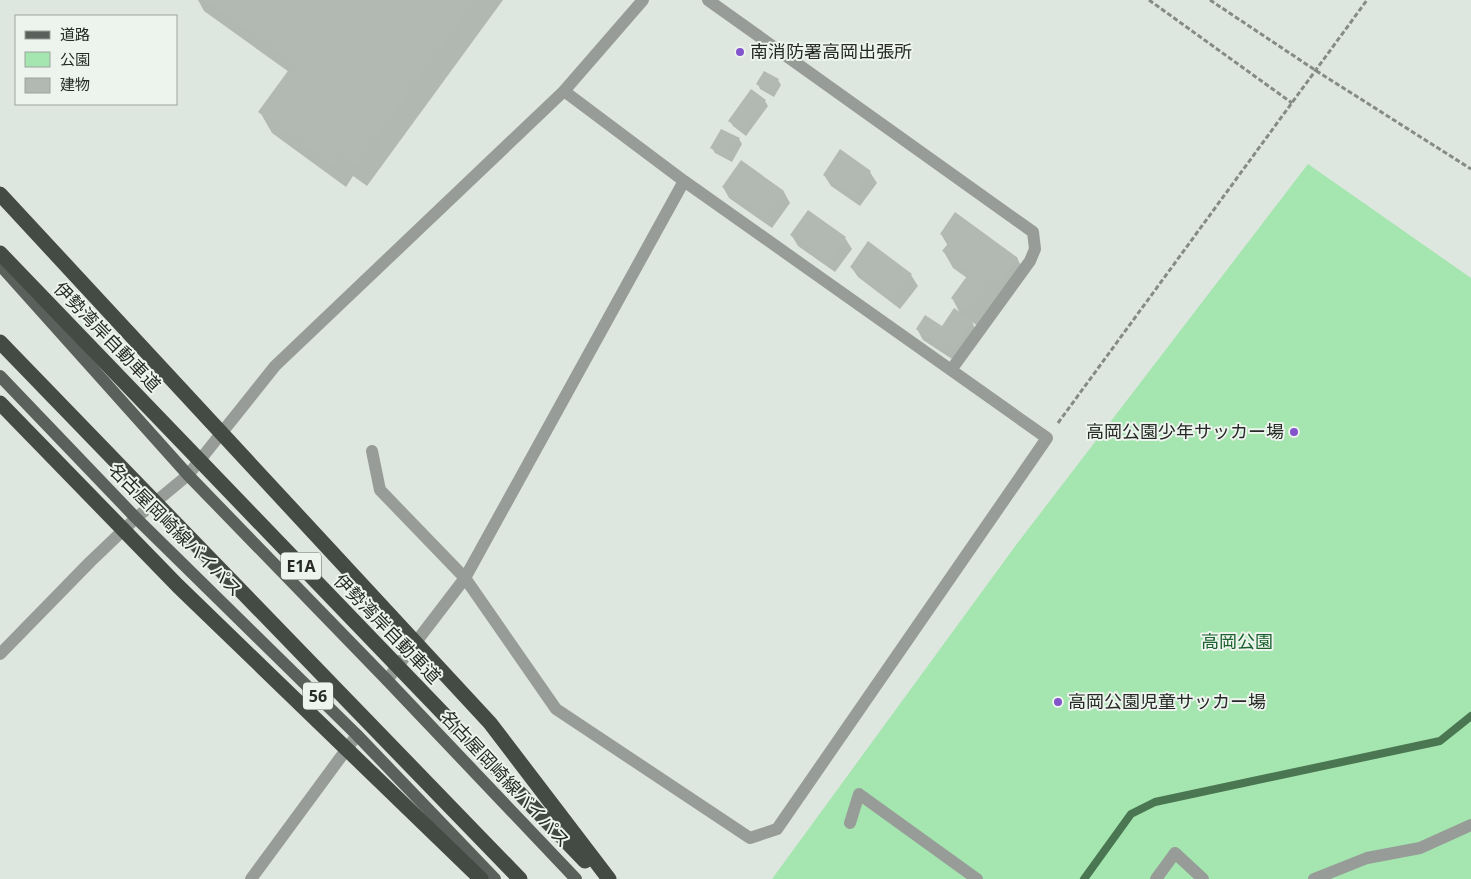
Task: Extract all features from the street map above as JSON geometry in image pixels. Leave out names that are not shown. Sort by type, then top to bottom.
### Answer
[{"type":"highway","points":[[0,194],[490,723],[609,879]]},
{"type":"highway","name":"伊勢湾岸自動車道","points":[[0,253],[602,879]]},
{"type":"highway","points":[[0,342],[520,879]]},
{"type":"highway","points":[[0,403],[178,586],[481,879]]},
{"type":"main road","name":"名古屋岡崎線バイパス","points":[[0,265],[188,475],[388,680],[576,879]]},
{"type":"main road","name":"名古屋岡崎線バイパス","points":[[0,376],[136,518],[357,735],[494,879]]},
{"type":"street","points":[[0,654],[136,518],[188,475],[275,366],[564,91],[643,0]]},
{"type":"street","points":[[708,0],[1033,232],[1035,249],[1030,261],[951,370]]},
{"type":"street","points":[[372,451],[380,490],[465,578],[556,709],[750,838],[777,829],[1047,438],[684,181],[564,91]]},
{"type":"street","points":[[388,680],[465,578],[684,181]]},
{"type":"street","points":[[251,879],[357,735]]},
{"type":"street","points":[[850,823],[859,794],[977,879]]},
{"type":"street","points":[[1314,879],[1367,858],[1420,848],[1471,825]]},
{"type":"street","points":[[1156,879],[1174,853],[1203,879]]},
{"type":"path","points":[[1149,0],[1292,103]]},
{"type":"path","points":[[1210,0],[1471,170]]},
{"type":"path","points":[[1047,438],[1367,0]]},
{"type":"green space","name":"高岡公園","points":[[1308,164],[1471,278],[1471,879],[772,879],[1016,545]]},
{"type":"building","points":[[204,0],[476,0],[355,166],[341,156],[334,167],[258,112],[293,64]]},
{"type":"building","points":[[764,71],[779,79],[771,93],[756,84]]},
{"type":"building","points":[[751,89],[766,100],[743,131],[728,121]]},
{"type":"building","points":[[721,129],[740,138],[729,158],[710,148]]},
{"type":"building","points":[[840,149],[871,171],[854,196],[823,175]]},
{"type":"building","points":[[741,160],[784,191],[766,218],[722,187]]},
{"type":"building","points":[[808,210],[846,237],[829,262],[790,235]]},
{"type":"building","points":[[955,212],[1018,258],[999,284],[993,280],[970,312],[951,298],[970,272],[942,251],[950,241],[940,234]]},
{"type":"building","points":[[868,241],[912,274],[894,299],[850,267]]},
{"type":"building","points":[[954,308],[973,321],[952,353],[916,329],[925,315],[942,326]]},
{"type":"waterway","points":[[1084,879],[1131,814],[1155,802],[1440,741],[1471,716]]},
{"type":"place","name":"南消防署高岡出張所","points":[[740,52]]},
{"type":"place","name":"高岡公園少年サッカー場","points":[[1294,432]]},
{"type":"place","name":"高岡公園児童サッカー場","points":[[1058,702]]}]
